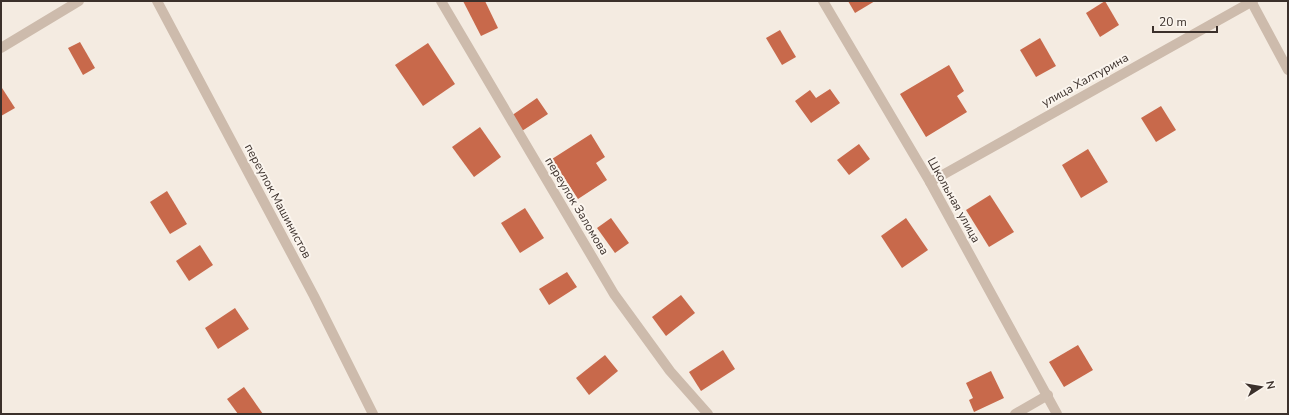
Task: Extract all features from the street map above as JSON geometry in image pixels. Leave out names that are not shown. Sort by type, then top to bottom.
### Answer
[{"type":"street","points":[[1,48],[78,1]]},
{"type":"street","name":"переулок Машинистов","points":[[157,1],[314,296],[373,414]]},
{"type":"street","name":"переулок Заломова","points":[[441,1],[614,294],[670,371],[708,414]]},
{"type":"street","name":"Школьная улица","points":[[823,1],[930,182],[1058,414]]},
{"type":"street","points":[[1252,1],[1288,70]]},
{"type":"street","name":"улица Халтурина","points":[[930,182],[1252,1]]},
{"type":"street","points":[[1015,414],[1048,395]]},
{"type":"building","points":[[463,1],[485,1],[498,28],[481,36]]},
{"type":"building","points":[[848,1],[875,1],[855,13]]},
{"type":"building","points":[[1105,1],[1119,25],[1100,37],[1086,13]]},
{"type":"building","points":[[780,30],[796,57],[782,65],[766,38]]},
{"type":"building","points":[[1040,38],[1056,66],[1036,77],[1020,50]]},
{"type":"building","points":[[80,42],[95,68],[83,75],[68,48]]},
{"type":"building","points":[[428,43],[455,84],[423,106],[395,65]]},
{"type":"building","points":[[949,65],[964,91],[957,96],[967,112],[926,137],[900,94]]},
{"type":"building","points":[[1,88],[15,108],[1,116]]},
{"type":"building","points":[[830,89],[840,103],[811,123],[795,101],[810,90],[816,98]]},
{"type":"building","points":[[537,98],[548,114],[522,131],[511,116]]},
{"type":"building","points":[[1161,106],[1176,130],[1156,142],[1141,118]]},
{"type":"building","points":[[480,127],[501,157],[474,177],[452,147]]},
{"type":"building","points":[[591,134],[605,157],[596,163],[607,180],[578,199],[552,159]]},
{"type":"building","points":[[859,144],[870,159],[849,175],[837,160]]},
{"type":"building","points":[[1088,149],[1108,182],[1081,198],[1062,165]]},
{"type":"building","points":[[167,191],[187,224],[170,234],[150,202]]},
{"type":"building","points":[[990,195],[1014,232],[989,247],[966,210]]},
{"type":"building","points":[[525,208],[544,238],[520,253],[501,223]]},
{"type":"building","points":[[611,218],[629,243],[615,253],[597,228]]},
{"type":"building","points":[[906,218],[928,250],[902,268],[881,236]]},
{"type":"building","points":[[200,245],[213,265],[189,281],[176,261]]},
{"type":"building","points":[[567,272],[577,287],[549,305],[539,289]]},
{"type":"building","points":[[681,295],[695,313],[666,336],[652,317]]},
{"type":"building","points":[[235,308],[249,329],[218,349],[205,328]]},
{"type":"building","points":[[1078,345],[1093,370],[1064,387],[1049,362]]},
{"type":"building","points":[[723,350],[735,369],[701,391],[689,372]]},
{"type":"building","points":[[605,355],[618,371],[589,395],[576,378]]},
{"type":"building","points":[[991,371],[1004,398],[974,412],[969,400],[973,398],[966,383]]},
{"type":"building","points":[[244,387],[263,414],[238,414],[227,399]]}]
